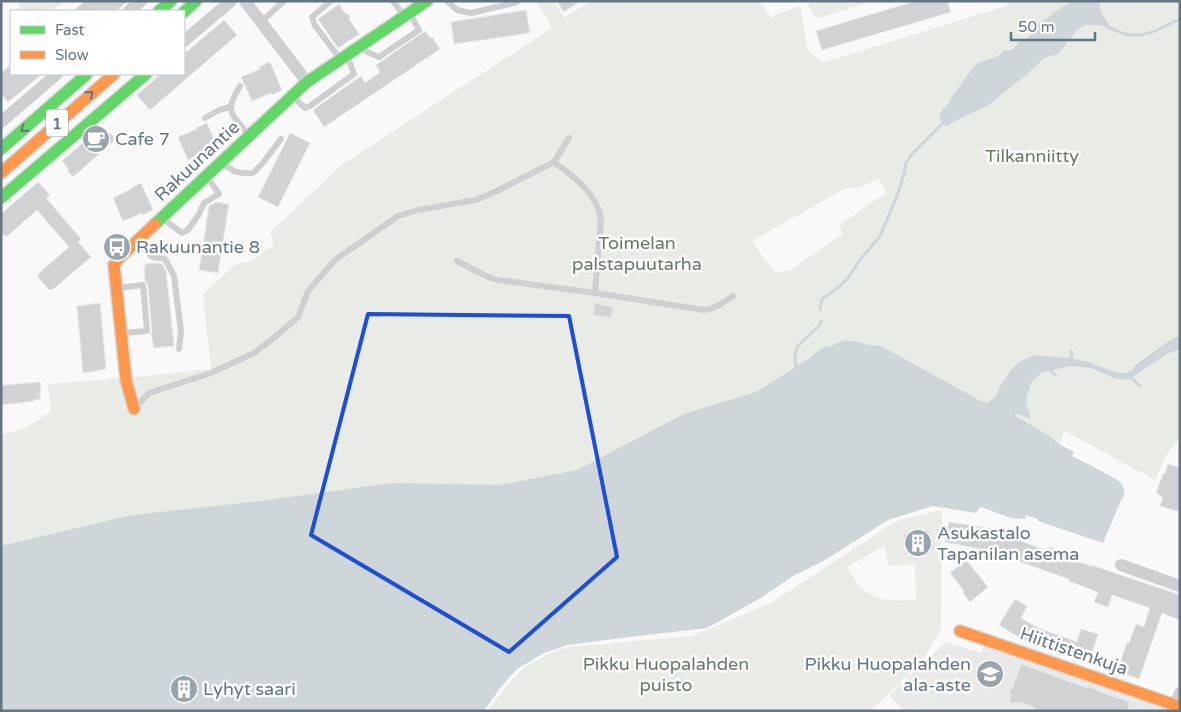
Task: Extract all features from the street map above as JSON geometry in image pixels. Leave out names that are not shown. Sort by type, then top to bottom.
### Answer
[{"type":"street","points":[[130,10],[141,1]]},
{"type":"street","points":[[160,10],[171,1]]},
{"type":"street","points":[[185,11],[196,1]]},
{"type":"street","points":[[185,40],[230,1]]},
{"type":"street","points":[[245,1],[308,82]]},
{"type":"street","name":"Rakuunantie","points":[[134,409],[126,380],[114,265],[120,257],[308,82],[427,1]]},
{"type":"street","points":[[1,122],[56,75]]},
{"type":"street","name":"1","points":[[1,149],[86,75]]},
{"type":"street","name":"1","points":[[1,173],[113,75]]},
{"type":"street","points":[[1,198],[145,75]]},
{"type":"street","points":[[1121,565],[1180,586]]},
{"type":"street","name":"Hiittistenkuja","points":[[960,631],[1177,704]]},
{"type":"lane","points":[[261,22],[284,1]]},
{"type":"lane","points":[[292,96],[306,108],[354,74],[350,63],[343,58],[314,24],[312,18],[331,1]]},
{"type":"lane","points":[[362,45],[367,52],[379,57],[419,30],[393,1]]},
{"type":"lane","points":[[447,1],[457,10],[470,13],[518,1]]},
{"type":"lane","points":[[240,86],[232,99],[230,107],[233,116],[250,136]]},
{"type":"lane","points":[[205,118],[219,110],[230,107]]},
{"type":"lane","points":[[221,162],[240,174],[254,173],[281,138]]},
{"type":"lane","points":[[134,409],[149,393],[211,373],[254,353],[298,317],[308,291],[336,260],[398,216],[418,210],[476,200],[500,190],[554,162],[569,138]]},
{"type":"lane","points":[[554,162],[576,178],[587,190],[599,210],[595,293]]},
{"type":"lane","points":[[162,218],[182,233],[188,230],[204,203],[218,194],[212,182],[206,176]]},
{"type":"lane","points":[[135,243],[152,257],[166,259],[174,276],[181,331],[179,349]]},
{"type":"lane","points":[[457,261],[498,280],[704,310],[716,307],[733,296]]},
{"type":"lane","points":[[117,288],[143,285],[148,331],[122,334]]},
{"type":"highlighted area","points":[[368,314],[569,316],[617,557],[509,652],[311,535]]},
{"type":"shaded area","points":[[1072,1],[1100,1],[1100,10],[1110,28],[1108,29],[1101,25],[1084,25],[1075,32],[1058,54],[1044,58],[987,106],[946,127],[939,118],[942,110],[976,64],[994,58],[1003,51],[1012,50],[1020,41],[1026,39],[1038,28],[1037,24]]},
{"type":"shaded area","points":[[1180,335],[1180,349],[1167,354],[1128,380],[1116,379],[1090,368],[1071,366],[1041,373],[1031,383],[1027,397],[1026,403],[1031,419],[1017,414],[1014,415],[1074,452],[1072,456],[1121,483],[1124,496],[1103,543],[1038,521],[1038,519],[1026,515],[1025,519],[1011,518],[981,507],[976,513],[933,506],[888,520],[825,560],[793,576],[764,596],[707,628],[567,645],[544,653],[517,669],[500,688],[484,711],[1,711],[1,546],[132,515],[261,501],[392,483],[500,485],[577,470],[684,414],[756,392],[810,358],[821,348],[844,340],[881,346],[987,403],[995,397],[1003,381],[1018,363],[1035,355],[1071,358],[1125,373],[1133,369],[1135,365],[1170,340]]},
{"type":"shaded area","name":"Pikku Huopalahden ala-aste","points":[[946,642],[981,653],[984,645],[1164,707],[1163,711],[904,711],[889,695]]},
{"type":"green space","points":[[19,1],[67,1],[54,10],[17,10],[19,8]]},
{"type":"green space","points":[[536,1],[554,1],[564,18],[591,1],[758,1],[773,19],[775,15],[800,6],[808,51],[822,63],[1006,6],[1010,1],[1180,1],[1180,335],[1135,364],[1133,369],[1125,373],[1044,356],[1018,363],[1003,381],[995,397],[987,403],[963,405],[881,346],[844,340],[821,348],[810,358],[763,448],[1,614],[1,434],[14,432],[28,426],[51,411],[48,384],[211,369],[203,294],[235,265],[253,260],[274,244],[270,232],[343,164],[552,28]],"holes":[[[879,179],[886,193],[839,225],[843,234],[789,271],[774,272],[752,241],[846,188],[857,188]]]},
{"type":"green space","points":[[811,1],[872,1],[816,19],[808,6]]},
{"type":"green space","points":[[1180,349],[1180,437],[1166,455],[1155,480],[1065,431],[1059,444],[1048,435],[1014,415],[1017,414],[1030,418],[1026,403],[1027,397],[1031,383],[1041,373],[1071,366],[1089,368],[1117,379],[1128,380],[1167,354]]},
{"type":"green space","name":"Pikku Huopalahden puisto","points":[[942,510],[941,629],[922,662],[870,711],[488,711],[506,686],[525,667],[548,654],[568,647],[692,636],[771,603],[890,525],[903,519]],"holes":[[[884,546],[889,566],[915,564],[916,599],[893,600],[876,597],[868,593],[861,586],[847,567]]]},
{"type":"green space","points":[[930,693],[946,711],[912,711]]},
{"type":"building","points":[[85,1],[128,1],[117,10],[74,10]]},
{"type":"building","points":[[557,1],[580,1],[564,12]]},
{"type":"building","points":[[916,1],[947,1],[951,12],[822,50],[816,31]]},
{"type":"building","points":[[339,4],[344,12],[350,16],[349,19],[359,34],[338,48],[318,19]]},
{"type":"building","points":[[526,10],[530,33],[454,44],[451,22]]},
{"type":"building","points":[[224,20],[237,35],[150,110],[137,95],[160,75],[185,75],[185,53]]},
{"type":"building","points":[[425,31],[430,38],[432,37],[440,49],[324,127],[313,110],[361,76],[365,83],[380,72],[376,65]]},
{"type":"building","points":[[270,62],[282,90],[252,101],[241,77],[260,69],[259,67]]},
{"type":"building","points":[[10,66],[10,75],[41,75],[8,102],[1,94],[1,73]]},
{"type":"building","points":[[207,123],[218,149],[188,160],[178,137]]},
{"type":"building","points":[[102,126],[116,139],[73,177],[62,161]]},
{"type":"building","points":[[290,133],[310,143],[278,207],[258,197]]},
{"type":"building","points":[[38,182],[50,195],[46,198],[81,239],[78,242],[91,257],[52,290],[49,290],[38,277],[38,274],[69,247],[37,210],[6,237],[1,232],[1,214]]},
{"type":"building","points":[[141,183],[153,210],[123,221],[113,198]]},
{"type":"building","points":[[216,202],[229,204],[218,273],[199,270],[209,206]]},
{"type":"building","points":[[145,264],[162,264],[166,271],[174,346],[154,348],[151,334],[148,285],[145,281],[144,268]]},
{"type":"building","points":[[100,303],[106,369],[83,373],[77,306]]},
{"type":"building","points":[[595,303],[613,307],[611,318],[593,315]]},
{"type":"building","points":[[40,382],[40,399],[1,405],[1,385]]},
{"type":"building","points":[[1168,464],[1180,468],[1180,512],[1160,506],[1163,497],[1156,493]]},
{"type":"building","points":[[949,522],[986,528],[1047,551],[1049,547],[1062,552],[1061,556],[1180,595],[1180,620],[1162,613],[1139,679],[1028,643],[999,625],[1015,599],[1027,606],[1021,618],[1038,628],[1077,642],[1081,629],[1098,634],[1092,653],[1120,663],[1136,624],[1144,627],[1150,608],[1112,595],[1108,607],[1094,602],[1098,592],[1069,581],[1069,579],[986,550],[945,542]]},
{"type":"building","name":"Asukastalo Tapanilan asema","points":[[929,530],[932,549],[906,554],[903,534]]},
{"type":"building","points":[[966,560],[988,587],[970,602],[950,573]]},
{"type":"building","points":[[1021,664],[1130,702],[1127,711],[1034,711],[1035,708],[1023,703],[1010,703],[1010,689],[1012,689]]},
{"type":"waterway","points":[[1110,28],[1126,34],[1140,35],[1147,34],[1180,19]]},
{"type":"waterway","points":[[820,309],[822,299],[848,278],[880,236],[897,196],[906,163],[911,155],[943,123]]},
{"type":"waterway","points":[[796,367],[795,355],[797,347],[820,325],[821,321]]},
{"type":"waterway","points":[[1070,360],[1071,351]]},
{"type":"waterway","points":[[1050,368],[1055,375]]},
{"type":"waterway","points":[[1130,376],[1140,386]]},
{"type":"traffic: fast","points":[[160,10],[171,1]]},
{"type":"traffic: fast","points":[[185,11],[196,1]]},
{"type":"traffic: fast","points":[[155,224],[307,82],[427,1]]},
{"type":"traffic: fast","points":[[1,149],[86,75]]},
{"type":"traffic: fast","points":[[1,198],[145,75]]},
{"type":"traffic: slow","points":[[1,173],[113,75]]},
{"type":"traffic: slow","points":[[134,409],[126,380],[114,265],[155,224]]},
{"type":"traffic: slow","points":[[960,631],[1175,705]]},
{"type":"place","name":"Cafe 7","points":[[96,139]]},
{"type":"place","name":"Rakuunantie 8","points":[[117,247]]},
{"type":"place","name":"Asukastalo Tapanilan asema","points":[[918,543]]},
{"type":"place","name":"Pikku Huopalahden ala-aste","points":[[990,674]]},
{"type":"place","name":"Lyhyt saari","points":[[184,689]]},
{"type":"park label","name":"Tilkanniitty","points":[[1032,156]]},
{"type":"park label","name":"Toimelan palstapuutarha","points":[[637,253]]}]
